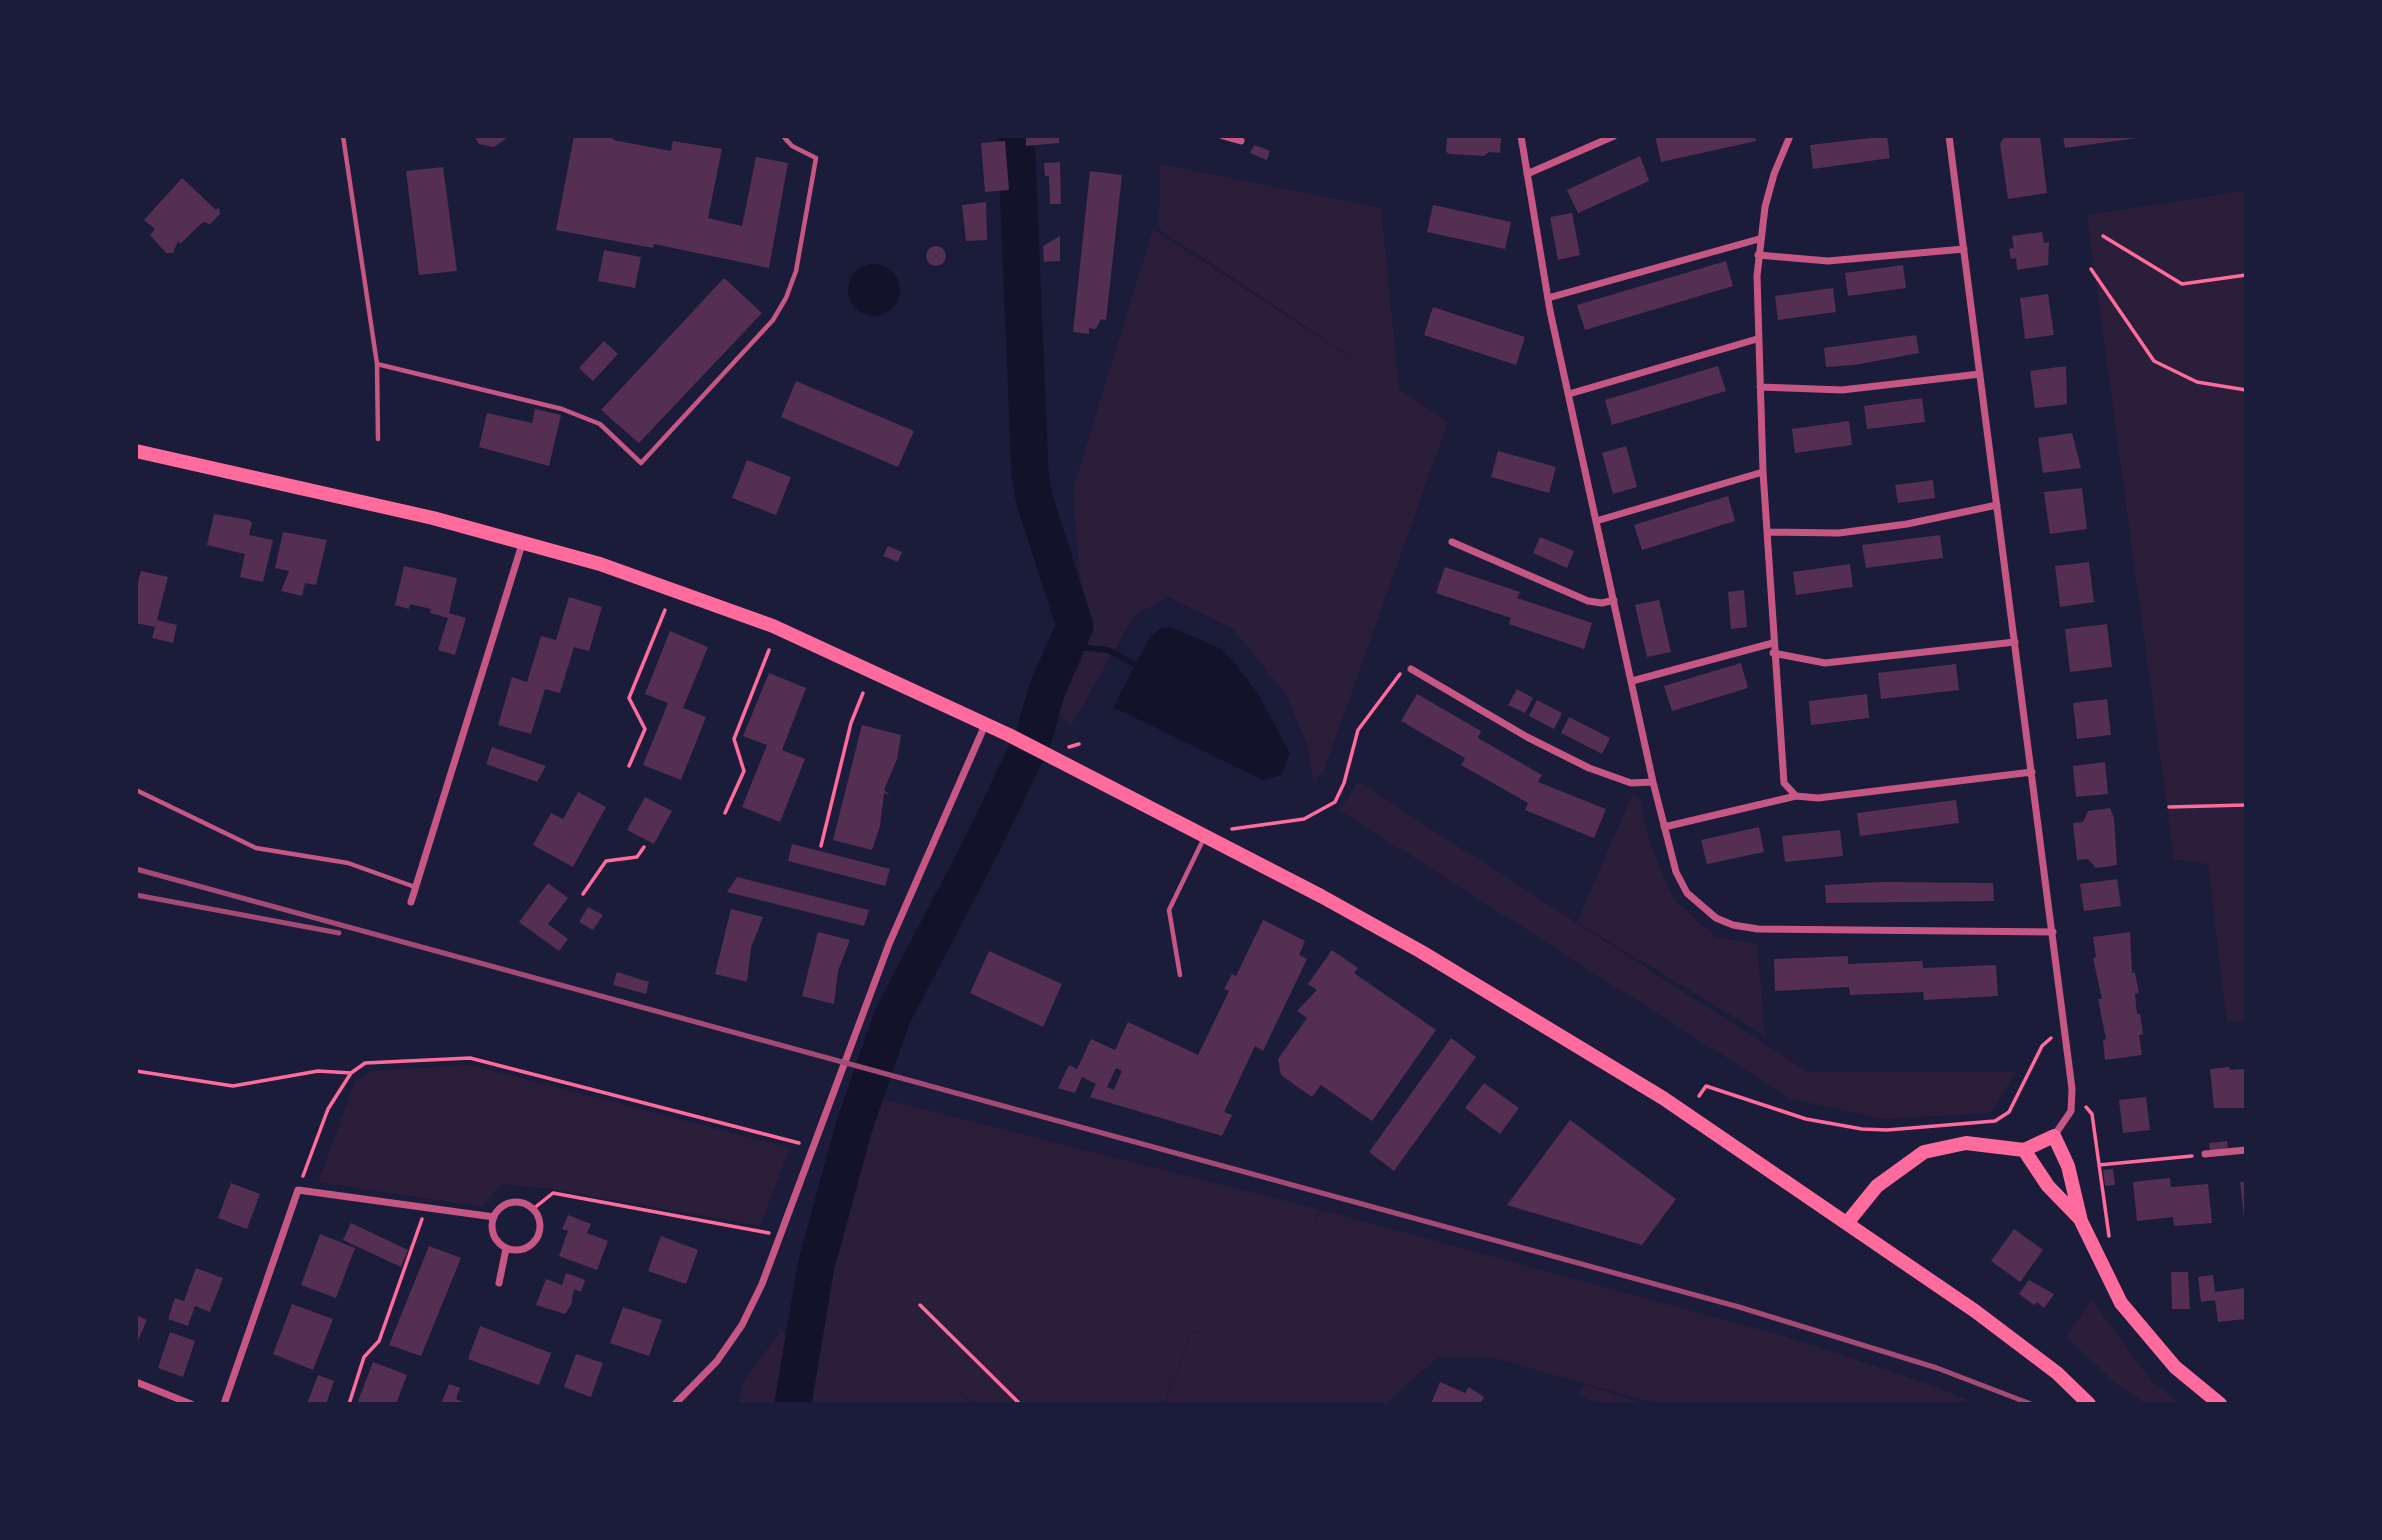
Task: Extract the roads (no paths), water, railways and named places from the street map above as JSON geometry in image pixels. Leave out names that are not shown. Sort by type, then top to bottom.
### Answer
[{"type":"main road","points":[[136,451],[524,541],[600,564],[743,614],[883,674],[1009,735],[1206,834],[1420,951],[1663,1098],[2027,1350],[2068,1382],[2089,1404]]},
{"type":"main road","points":[[1847,1223],[1877,1186],[1924,1152],[1966,1143],[2024,1150],[2054,1136],[2068,1166],[2081,1221],[2109,1282],[2137,1324],[2182,1374],[2220,1404]]},
{"type":"main road","points":[[2024,1150],[2048,1186],[2081,1221]]},
{"type":"street","points":[[1223,136],[1241,141]]},
{"type":"street","points":[[1521,136],[1548,298],[1614,600],[1664,827],[1676,872],[1687,893],[1716,918],[1732,925],[1758,929],[2053,932]]},
{"type":"street","points":[[1527,174],[1614,136]]},
{"type":"street","points":[[1790,136],[1774,174],[1759,239],[1758,339],[1773,653],[1783,775],[1789,790],[1796,796]]},
{"type":"street","points":[[1949,136],[2073,1098],[2067,1121],[2054,1136]]},
{"type":"street","points":[[1548,298],[1759,239]]},
{"type":"street","points":[[1758,255],[1828,261],[1964,249]]},
{"type":"street","points":[[1569,394],[1758,339]]},
{"type":"street","points":[[1760,387],[1842,390],[1980,374]]},
{"type":"street","points":[[1597,522],[1763,472]]},
{"type":"street","points":[[1768,532],[1839,533],[1907,524],[1997,505]]},
{"type":"street","points":[[411,902],[524,541]]},
{"type":"street","points":[[1452,542],[1588,601],[1614,600]]},
{"type":"street","points":[[1773,653],[1825,663],[2015,642]]},
{"type":"street","points":[[1632,681],[1773,643]]},
{"type":"street","points":[[1411,669],[1527,737],[1589,768],[1631,783],[1654,782]]},
{"type":"street","points":[[675,1404],[717,1361],[742,1325],[781,1236],[889,944],[986,724]]},
{"type":"street","points":[[1664,827],[1796,796],[1818,798],[2032,772]]},
{"type":"street","points":[[2205,1154],[2245,1150]]},
{"type":"street","points":[[224,1404],[298,1190],[494,1217],[513,1202],[533,1209],[540,1220],[536,1241],[525,1250],[506,1249],[493,1233],[494,1217]]},
{"type":"street","points":[[499,1283],[506,1249]]},
{"type":"street","points":[[136,1382],[191,1404]]},
{"type":"lane","points":[[343,136],[377,364],[378,439]]},
{"type":"lane","points":[[377,364],[562,409],[600,424],[641,463],[773,320],[786,298],[796,271],[816,158],[792,146],[783,136]]},
{"type":"lane","points":[[136,790],[256,848],[348,863],[416,887]]},
{"type":"lane","points":[[1180,975],[1169,911],[1206,834]]},
{"type":"waterway","points":[[793,1404],[816,1266],[854,1127],[892,1017],[984,841],[1034,736],[1047,690],[1075,626],[1034,498],[1030,473],[1016,136]]},
{"type":"waterway","points":[[1066,646],[1108,650],[1134,664]]},
{"type":"railway","points":[[136,869],[1739,1307],[1937,1368],[2031,1404]]},
{"type":"railway","points":[[136,895],[339,933]]}]
